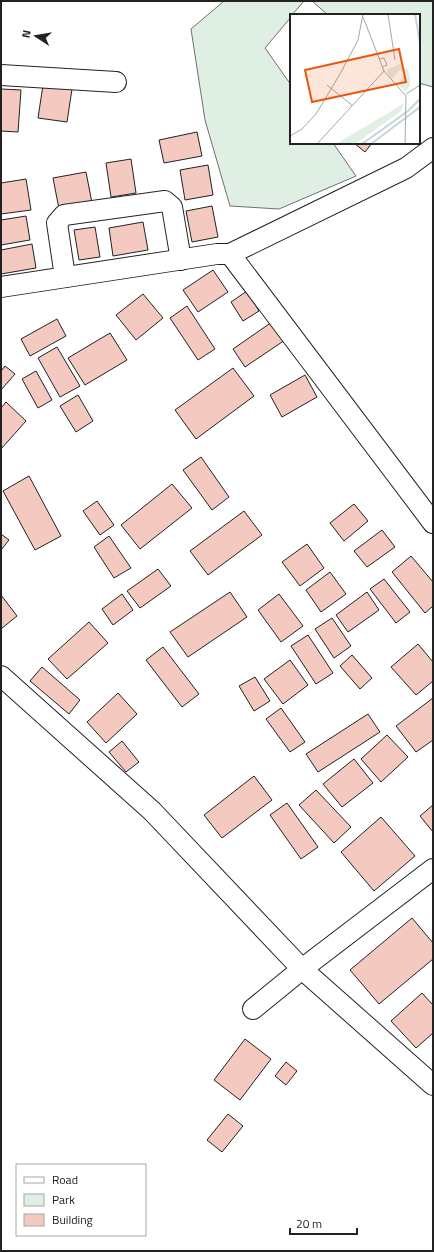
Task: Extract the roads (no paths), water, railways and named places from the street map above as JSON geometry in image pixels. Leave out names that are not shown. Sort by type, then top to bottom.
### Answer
[{"type":"street","points":[[1,75],[116,82]]},
{"type":"street","points":[[1,287],[217,254],[230,254],[406,168],[433,148]]},
{"type":"street","points":[[65,277],[57,223],[64,215],[165,201],[172,207],[181,260]]},
{"type":"street","points":[[230,254],[433,523]]},
{"type":"street","points":[[4,684],[152,811],[302,969],[433,1085]]},
{"type":"street","points":[[253,1010],[302,969],[433,869]]}]
